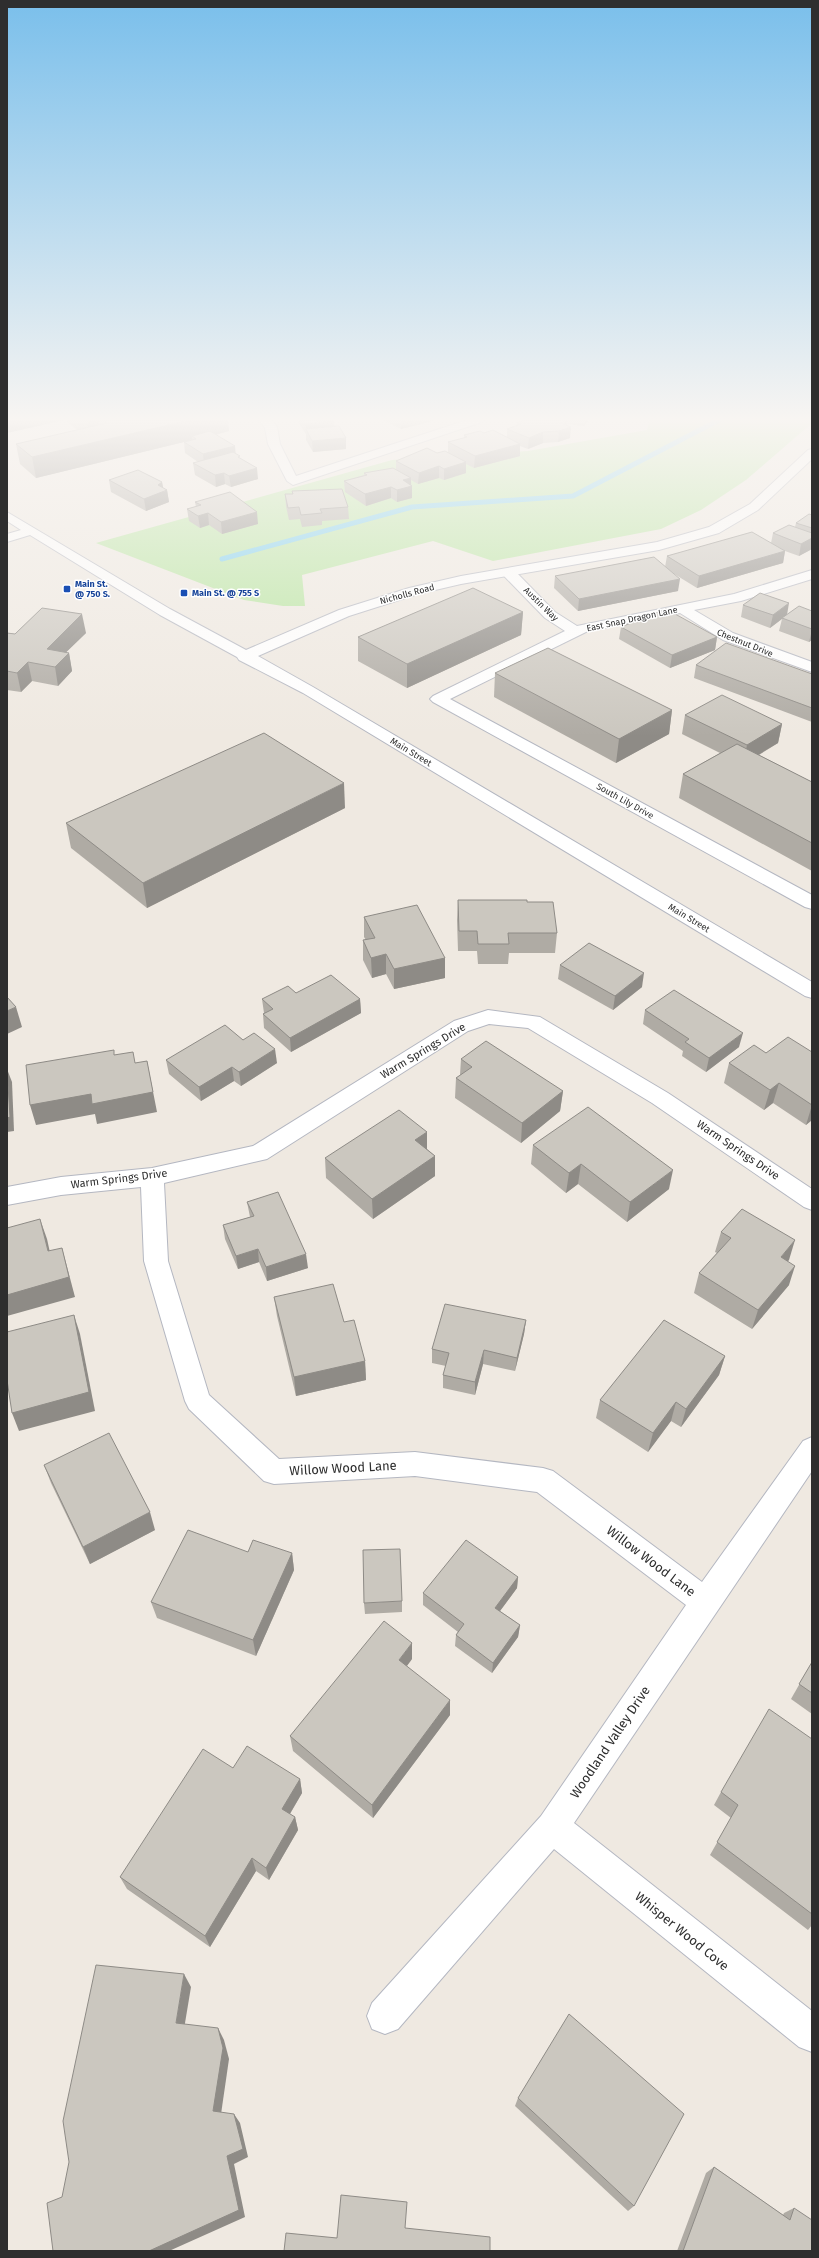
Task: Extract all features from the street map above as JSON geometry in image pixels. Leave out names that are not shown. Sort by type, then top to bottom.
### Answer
[{"type":"street","name":"Main Street","points":[[22,525],[165,612],[220,641],[244,657],[314,694],[812,991]]},
{"type":"street","name":"Nicholls Road","points":[[244,657],[344,613],[392,597],[461,580],[509,573],[659,546],[714,530],[722,525]]},
{"type":"street","points":[[7,538],[31,531]]},
{"type":"street","name":"Austin Way","points":[[509,573],[550,615],[576,632]]},
{"type":"street","name":"East Snap Dragon Lane","points":[[438,698],[576,632],[598,625],[683,609],[764,590],[812,574]]},
{"type":"street","name":"Chestnut Drive","points":[[683,609],[699,622],[725,636],[812,667]]},
{"type":"street","name":"South Lily Drive","points":[[438,698],[812,902]]},
{"type":"street","name":"Warm Springs Drive","points":[[7,1196],[61,1186],[152,1177],[259,1153],[461,1026],[488,1017],[533,1022],[660,1098],[812,1201]]},
{"type":"street","name":"Willow Wood Lane","points":[[152,1177],[156,1261],[198,1401],[274,1472],[415,1464],[543,1480],[705,1602]]},
{"type":"street","name":"Woodland Valley Drive","points":[[385,2016],[552,1827],[705,1602],[812,1449]]},
{"type":"street","name":"Whisper Wood Cove","points":[[552,1827],[812,2034]]},
{"type":"green space","points":[[159,525],[669,525],[661,529],[493,561],[433,541],[302,575],[305,606],[283,606],[244,600],[96,543]]},
{"type":"building","points":[[790,525],[812,533],[812,538],[801,544],[773,533]]},
{"type":"building","points":[[804,525],[812,525],[812,528]]},
{"type":"building","points":[[752,532],[785,551],[699,576],[667,556]]},
{"type":"building","points":[[654,557],[680,579],[579,599],[555,576]]},
{"type":"building","points":[[473,588],[523,612],[407,664],[358,637]]},
{"type":"building","points":[[760,593],[789,603],[773,615],[743,605]]},
{"type":"building","points":[[799,606],[812,611],[812,629],[782,618]]},
{"type":"building","points":[[42,608],[82,614],[47,649],[69,653],[55,667],[28,662],[17,673],[7,671],[7,633],[15,634]]},
{"type":"building","points":[[666,609],[717,637],[672,655],[621,627]]},
{"type":"building","points":[[726,643],[812,674],[812,708],[696,665]]},
{"type":"building","points":[[548,648],[672,710],[619,739],[495,673]]},
{"type":"building","points":[[722,695],[782,724],[747,745],[685,715]]},
{"type":"building","points":[[264,733],[344,783],[143,883],[66,823]]},
{"type":"building","points":[[737,744],[812,782],[812,843],[683,774]]},
{"type":"building","points":[[458,900],[527,900],[527,902],[553,902],[557,933],[508,933],[509,944],[478,944],[477,931],[459,931]]},
{"type":"building","points":[[417,905],[445,958],[394,969],[386,954],[371,958],[363,940],[375,938],[364,917]]},
{"type":"building","points":[[589,943],[644,973],[615,996],[560,965]]},
{"type":"building","points":[[331,975],[360,999],[290,1038],[263,1014],[273,1009],[262,999],[288,986],[296,993]]},
{"type":"building","points":[[674,990],[743,1033],[709,1058],[685,1042],[689,1039],[645,1010]]},
{"type":"building","points":[[7,997],[16,1007],[7,1011]]},
{"type":"building","points":[[225,1025],[243,1040],[254,1033],[275,1049],[239,1072],[232,1067],[199,1087],[166,1060]]},
{"type":"building","points":[[788,1037],[812,1052],[812,1105],[779,1083],[770,1090],[729,1063],[754,1045],[766,1053]]},
{"type":"building","points":[[486,1041],[563,1091],[522,1123],[456,1078],[472,1067],[461,1059]]},
{"type":"building","points":[[114,1050],[114,1055],[133,1052],[135,1063],[147,1061],[153,1092],[92,1104],[91,1094],[30,1105],[26,1065]]},
{"type":"building","points":[[7,1069],[10,1117],[7,1118]]},
{"type":"building","points":[[588,1107],[673,1170],[630,1202],[581,1164],[569,1173],[533,1145]]},
{"type":"building","points":[[399,1110],[427,1132],[415,1140],[435,1156],[372,1199],[325,1158]]},
{"type":"building","points":[[278,1192],[306,1254],[266,1267],[258,1249],[236,1256],[223,1225],[254,1216],[247,1202]]},
{"type":"building","points":[[742,1209],[795,1240],[781,1257],[795,1266],[758,1310],[699,1273],[731,1238],[721,1232]]},
{"type":"building","points":[[40,1219],[48,1251],[62,1248],[69,1277],[7,1295],[7,1228]]},
{"type":"building","points":[[333,1284],[344,1322],[354,1320],[365,1361],[294,1377],[274,1297]]},
{"type":"building","points":[[445,1304],[526,1320],[517,1358],[484,1350],[475,1382],[443,1375],[449,1353],[432,1349]]},
{"type":"building","points":[[74,1315],[89,1392],[12,1413],[7,1380],[7,1332]]},
{"type":"building","points":[[664,1320],[725,1356],[686,1409],[676,1402],[653,1433],[600,1400]]},
{"type":"building","points":[[109,1433],[150,1512],[83,1547],[44,1465]]},
{"type":"building","points":[[188,1530],[248,1552],[253,1540],[292,1553],[253,1640],[151,1602]]},
{"type":"building","points":[[466,1540],[518,1577],[495,1608],[520,1625],[493,1663],[456,1635],[464,1624],[423,1593]]},
{"type":"building","points":[[400,1549],[402,1601],[364,1603],[363,1550]]},
{"type":"building","points":[[384,1621],[412,1643],[399,1660],[450,1700],[372,1805],[290,1736]]},
{"type":"building","points":[[812,1662],[812,1693],[799,1684]]},
{"type":"building","points":[[769,1709],[812,1739],[812,1914],[717,1842],[738,1805],[721,1792]]},
{"type":"building","points":[[247,1746],[300,1779],[282,1809],[295,1817],[266,1868],[252,1858],[205,1936],[120,1877],[203,1749],[233,1768]]},
{"type":"building","points":[[96,1965],[184,1974],[176,2023],[218,2028],[223,2048],[213,2111],[234,2114],[243,2149],[227,2156],[239,2210],[149,2251],[53,2251],[47,2203],[62,2197],[69,2162],[63,2121]]},
{"type":"building","points":[[569,2014],[684,2114],[634,2206],[518,2098]]},
{"type":"building","points":[[714,2167],[790,2220],[794,2208],[812,2220],[812,2251],[683,2251]]},
{"type":"building","points":[[341,2195],[407,2202],[405,2228],[490,2237],[490,2251],[284,2251],[286,2233],[337,2238]]},
{"type":"waterway","points":[[222,559],[345,525]]},
{"type":"place","name":"Main St. @ 750 S.","points":[[67,589]]},
{"type":"place","name":"Main St. @ 755 S","points":[[184,593]]}]
